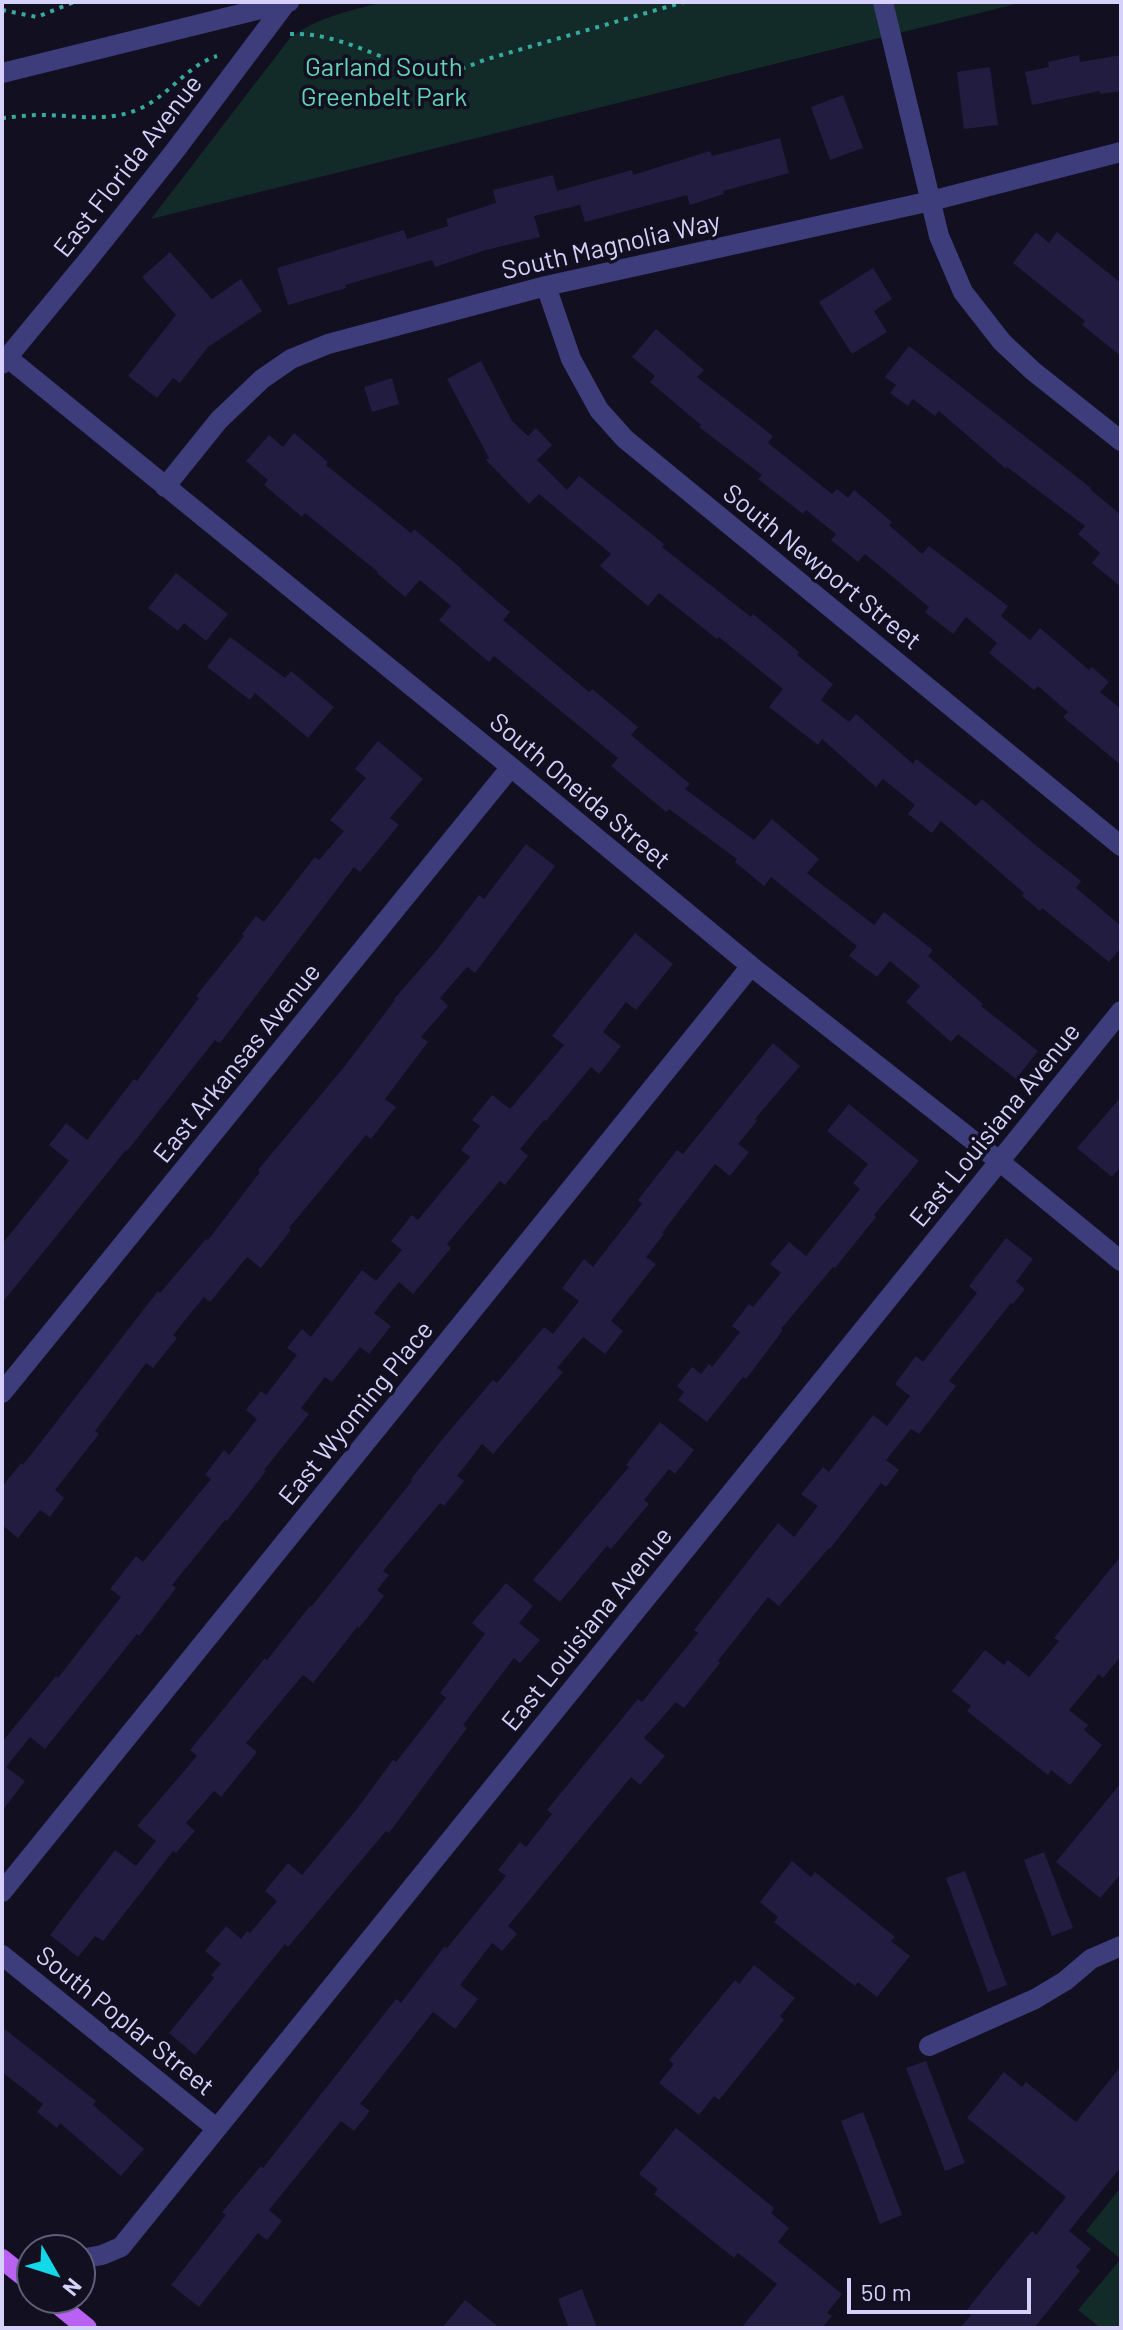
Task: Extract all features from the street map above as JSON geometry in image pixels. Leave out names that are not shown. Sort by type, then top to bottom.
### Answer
[{"type":"main road","points":[[70,2314],[87,2328]]},
{"type":"street","name":"East Florida Avenue","points":[[5,361],[174,152],[288,2]]},
{"type":"street","points":[[2,73],[288,2]]},
{"type":"street","points":[[883,2],[939,236],[952,270],[974,308],[1002,342],[1033,371],[1121,441]]},
{"type":"street","name":"South Magnolia Way","points":[[165,487],[219,420],[262,379],[291,359],[328,344],[546,286],[931,201],[1121,152]]},
{"type":"street","name":"South Newport Street","points":[[546,286],[571,359],[599,410],[625,439],[1121,846]]},
{"type":"street","name":"South Oneida Street","points":[[5,361],[511,767],[751,966],[1121,1261]]},
{"type":"street","name":"East Arkansas Avenue","points":[[2,1393],[511,767]]},
{"type":"street","name":"East Wyoming Place","points":[[2,1892],[751,966]]},
{"type":"street","name":"East Louisiana Avenue","points":[[96,2256],[121,2247],[1121,1011]]},
{"type":"street","points":[[929,2046],[1035,1999],[1065,1981],[1091,1959],[1121,1946]]},
{"type":"street","name":"South Poplar Street","points":[[2,1955],[216,2128]]},
{"type":"path","points":[[2,10],[37,17],[74,2]]},
{"type":"path","points":[[257,42],[292,33],[309,34],[343,42],[439,77],[484,60],[684,2]]},
{"type":"path","points":[[2,118],[121,115],[151,103],[189,71],[207,59],[220,55]]},
{"type":"green space","name":"Garland South Greenbelt Park","points":[[384,2],[1024,2],[151,219],[290,38],[324,19]]},
{"type":"green space","points":[[1121,2187],[1121,2259],[1086,2231]]},
{"type":"green space","points":[[1119,2261],[1121,2328],[1101,2328],[1078,2310]]},
{"type":"building","points":[[1079,55],[1080,62],[1121,55],[1121,91],[1100,94],[1100,91],[1032,105],[1025,72],[1049,67],[1048,62]]},
{"type":"building","points":[[990,67],[998,125],[964,129],[957,72]]},
{"type":"building","points":[[843,95],[863,148],[830,160],[811,107]]},
{"type":"building","points":[[780,138],[789,173],[723,191],[724,194],[690,205],[687,195],[585,222],[580,205],[534,216],[540,237],[435,267],[432,260],[288,305],[277,268],[404,230],[407,239],[448,226],[446,219],[496,203],[493,190],[553,175],[557,191],[632,170],[633,175],[710,151],[712,156]]},
{"type":"building","points":[[1036,232],[1049,243],[1057,232],[1121,283],[1121,356],[1082,325],[1085,321],[1013,263]]},
{"type":"building","points":[[170,252],[212,299],[241,279],[262,311],[208,347],[180,383],[173,378],[157,398],[128,376],[176,315],[142,277]]},
{"type":"building","points":[[873,268],[892,299],[874,311],[887,332],[852,354],[819,302]]},
{"type":"building","points":[[656,329],[704,370],[697,377],[773,436],[768,443],[832,494],[837,489],[848,498],[854,490],[892,522],[889,525],[922,554],[929,546],[1008,606],[1001,616],[1030,640],[1040,628],[1089,670],[1092,667],[1109,682],[1100,692],[1121,709],[1121,765],[1063,717],[1068,712],[1038,686],[1034,690],[989,653],[997,643],[966,617],[953,634],[925,612],[929,607],[865,554],[858,562],[831,540],[836,534],[806,510],[803,514],[758,479],[762,475],[699,427],[701,425],[650,382],[655,376],[632,357]]},
{"type":"building","points":[[909,346],[1091,488],[1121,515],[1121,587],[1092,563],[1100,553],[1078,534],[1085,526],[1006,469],[939,411],[935,416],[913,399],[908,406],[890,393],[896,385],[885,377]]},
{"type":"building","points":[[481,361],[512,421],[528,436],[536,428],[552,445],[537,460],[567,490],[579,476],[664,544],[662,547],[799,652],[797,655],[833,684],[821,700],[849,722],[856,714],[913,764],[916,759],[976,806],[982,799],[1081,881],[1076,888],[1121,926],[1121,948],[1109,962],[1042,908],[1040,911],[1022,896],[1024,893],[941,821],[932,833],[908,814],[915,805],[883,779],[876,787],[822,739],[818,745],[769,707],[783,689],[659,593],[648,606],[600,566],[611,554],[539,494],[529,504],[486,460],[489,458],[447,379]]},
{"type":"building","points":[[392,378],[399,404],[372,412],[364,387]]},
{"type":"building","points":[[294,433],[328,462],[326,465],[411,533],[414,529],[462,569],[510,612],[503,620],[589,692],[592,689],[638,727],[631,735],[690,784],[685,789],[754,840],[772,819],[819,859],[807,873],[874,925],[884,912],[933,950],[928,956],[983,1004],[981,1006],[1038,1051],[1016,1079],[958,1034],[951,1042],[906,1002],[920,986],[890,961],[877,977],[849,956],[857,946],[771,877],[764,886],[735,862],[737,859],[669,809],[666,812],[611,766],[618,758],[494,656],[489,662],[439,620],[451,606],[420,580],[405,597],[305,513],[302,517],[264,485],[268,480],[246,461],[269,435],[283,447]]},
{"type":"building","points":[[176,573],[228,614],[206,641],[184,623],[178,631],[148,608]]},
{"type":"building","points":[[230,637],[285,678],[291,671],[334,707],[308,738],[255,693],[250,700],[207,667]]},
{"type":"building","points":[[378,741],[423,779],[390,818],[399,825],[360,872],[354,867],[220,1043],[215,1040],[2,1303],[2,1244],[69,1161],[49,1145],[66,1123],[87,1140],[134,1079],[137,1081],[256,916],[264,922],[315,857],[319,860],[344,831],[330,820],[366,778],[355,769]]},
{"type":"building","points":[[526,844],[555,866],[475,973],[467,967],[440,998],[448,1006],[421,1037],[428,1042],[385,1099],[396,1107],[371,1139],[366,1135],[289,1228],[291,1230],[261,1268],[247,1257],[210,1302],[204,1297],[173,1335],[177,1338],[153,1368],[146,1363],[95,1431],[99,1434],[55,1490],[64,1498],[50,1517],[40,1510],[18,1538],[2,1525],[2,1487],[21,1463],[23,1465],[158,1291],[160,1293],[208,1240],[260,1172],[258,1170],[344,1067],[394,999],[479,895],[484,899]]},
{"type":"building","points":[[635,933],[673,964],[636,1010],[626,1002],[603,1032],[621,1046],[599,1074],[591,1067],[544,1120],[520,1149],[528,1156],[505,1185],[500,1181],[447,1244],[451,1248],[413,1294],[399,1282],[374,1313],[391,1326],[369,1354],[360,1347],[332,1382],[325,1377],[301,1408],[309,1414],[227,1521],[172,1585],[176,1588],[139,1636],[137,1634],[45,1749],[30,1737],[6,1767],[25,1781],[2,1811],[2,1742],[56,1676],[58,1678],[121,1597],[110,1589],[136,1556],[143,1562],[211,1479],[205,1475],[224,1450],[229,1455],[257,1419],[246,1410],[261,1391],[266,1395],[297,1355],[287,1348],[302,1329],[311,1337],[362,1270],[376,1281],[402,1250],[391,1241],[412,1215],[418,1220],[470,1157],[461,1150],[480,1126],[472,1120],[492,1095],[510,1109],[564,1045],[552,1036]]},
{"type":"building","points":[[773,1043],[800,1066],[738,1144],[749,1152],[730,1176],[715,1164],[662,1233],[646,1257],[656,1264],[611,1321],[623,1331],[605,1354],[583,1337],[557,1368],[563,1372],[493,1454],[482,1444],[457,1476],[464,1481],[444,1506],[440,1503],[383,1571],[389,1575],[377,1590],[384,1596],[359,1628],[313,1683],[303,1675],[246,1743],[257,1752],[221,1797],[214,1791],[186,1823],[195,1831],[176,1853],[173,1851],[103,1941],[95,1936],[78,1957],[50,1935],[115,1850],[136,1866],[156,1841],[137,1826],[197,1756],[190,1750],[311,1607],[445,1436],[493,1380],[497,1383],[544,1327],[553,1334],[579,1301],[562,1288],[584,1259],[593,1267],[642,1204],[638,1200],[677,1150],[683,1154]]},
{"type":"building","points":[[1121,1097],[1121,1166],[1112,1177],[1077,1148]]},
{"type":"building","points":[[849,1104],[919,1161],[835,1268],[781,1329],[746,1379],[743,1377],[707,1422],[678,1400],[684,1392],[677,1386],[692,1367],[701,1374],[709,1364],[712,1367],[740,1332],[732,1326],[749,1304],[753,1307],[781,1273],[770,1264],[789,1242],[806,1256],[860,1189],[853,1183],[868,1164],[827,1131]]},
{"type":"building","points":[[1006,1238],[1033,1259],[1016,1282],[1025,1289],[949,1381],[956,1386],[919,1434],[911,1429],[886,1460],[899,1470],[886,1487],[881,1483],[830,1549],[779,1606],[768,1597],[684,1708],[676,1702],[644,1738],[665,1756],[640,1785],[631,1777],[508,1926],[517,1934],[502,1951],[492,1943],[460,1985],[478,1999],[455,2029],[433,2012],[360,2104],[370,2111],[354,2131],[341,2121],[269,2210],[282,2221],[267,2240],[258,2233],[199,2307],[171,2285],[226,2215],[222,2212],[261,2166],[263,2168],[396,1999],[401,2003],[444,1947],[447,1948],[506,1876],[498,1870],[520,1842],[526,1847],[552,1814],[547,1810],[638,1699],[642,1702],[698,1633],[694,1630],[778,1523],[794,1537],[818,1506],[801,1494],[823,1467],[829,1472],[873,1415],[887,1426],[910,1396],[895,1384],[916,1356],[923,1362],[977,1293],[969,1286]]},
{"type":"building","points":[[660,1422],[694,1450],[675,1474],[669,1469],[644,1500],[649,1504],[611,1549],[607,1546],[560,1602],[533,1580],[629,1467],[626,1465]]},
{"type":"building","points":[[1121,1556],[1121,1656],[1103,1678],[1099,1674],[1069,1710],[1088,1725],[1084,1730],[1102,1745],[1070,1785],[1051,1770],[1048,1775],[997,1735],[967,1711],[971,1706],[952,1691],[985,1650],[1004,1665],[1008,1660],[1029,1677],[1059,1641],[1054,1638]]},
{"type":"building","points":[[506,1583],[533,1606],[519,1623],[540,1640],[520,1663],[514,1658],[463,1725],[467,1728],[389,1833],[386,1831],[288,1947],[285,1944],[195,2055],[169,2033],[214,1978],[211,1975],[221,1964],[205,1951],[226,1926],[241,1939],[247,1931],[250,1933],[277,1901],[265,1891],[288,1863],[302,1875],[393,1760],[396,1762],[446,1698],[440,1693],[485,1634],[472,1623]]},
{"type":"building","points":[[1121,1783],[1121,1874],[1100,1898],[1056,1862]]},
{"type":"building","points":[[1044,1852],[1073,1928],[1052,1936],[1024,1860]]},
{"type":"building","points":[[792,1861],[811,1877],[815,1872],[895,1937],[891,1941],[910,1956],[877,1997],[858,1982],[855,1986],[774,1922],[778,1917],[760,1902]]},
{"type":"building","points":[[965,1871],[1007,1985],[988,1992],[946,1878]]},
{"type":"building","points":[[754,1965],[795,1998],[780,2016],[784,2020],[719,2100],[714,2096],[699,2115],[659,2083],[674,2064],[669,2060],[735,1980],[739,1984]]},
{"type":"building","points":[[2,2027],[96,2101],[93,2105],[144,2149],[121,2176],[60,2123],[57,2128],[37,2112],[43,2104],[2,2072]]},
{"type":"building","points":[[926,2061],[965,2163],[945,2171],[906,2068]]},
{"type":"building","points":[[1121,2066],[1121,2167],[1069,2231],[1091,2249],[1076,2267],[1080,2271],[1034,2328],[960,2328],[971,2315],[966,2311],[990,2281],[1032,2231],[1036,2235],[1066,2197],[967,2118],[1004,2072],[1022,2087],[1026,2082],[1076,2122]]},
{"type":"building","points":[[863,2112],[902,2215],[880,2224],[841,2121]]},
{"type":"building","points":[[676,2128],[774,2208],[771,2213],[789,2228],[778,2242],[842,2294],[827,2313],[832,2316],[822,2328],[741,2328],[777,2284],[738,2253],[734,2258],[654,2194],[658,2189],[639,2174]]},
{"type":"building","points":[[582,2289],[597,2328],[569,2328],[558,2299]]},
{"type":"building","points":[[465,2300],[500,2328],[442,2328]]}]
